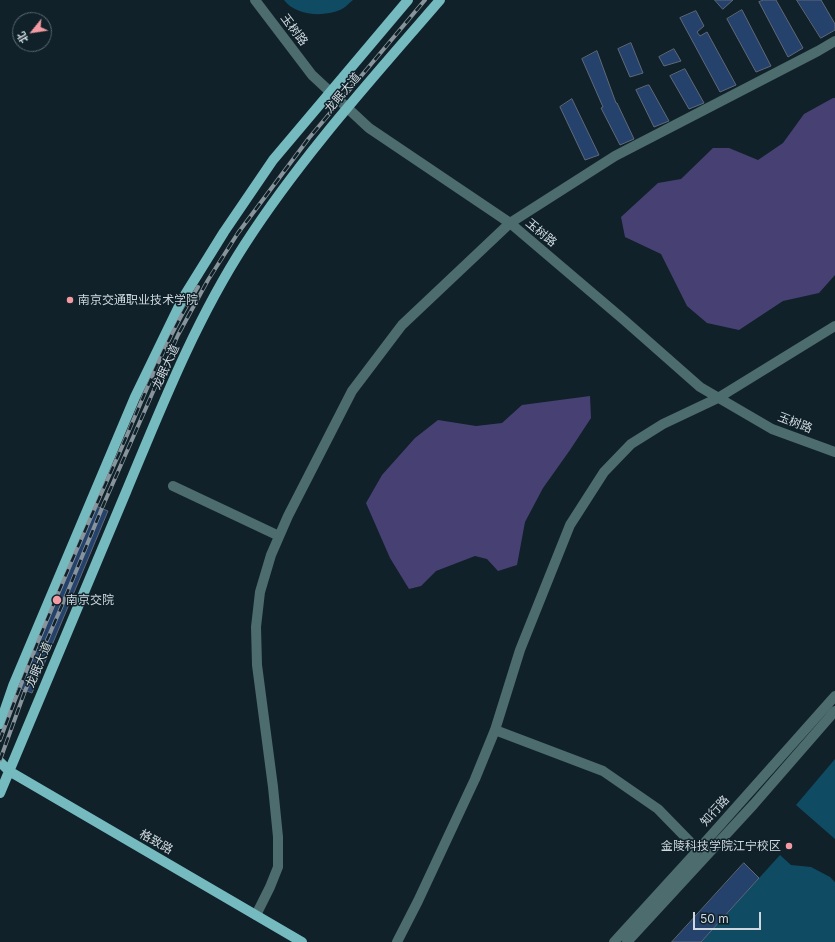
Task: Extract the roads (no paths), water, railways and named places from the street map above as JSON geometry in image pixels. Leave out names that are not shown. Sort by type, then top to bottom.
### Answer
[{"type":"main road","name":"龙眠大道","points":[[0,724],[13,686],[135,397],[183,298],[224,232],[273,160],[408,0]]},
{"type":"main road","name":"龙眠大道","points":[[0,793],[158,415],[207,308],[244,244],[287,184],[347,108],[440,0]]},
{"type":"main road","name":"格致路","points":[[0,762],[9,771],[302,942]]},
{"type":"street","name":"玉树路","points":[[255,0],[312,75],[369,128],[510,223],[624,320],[700,388],[772,429],[835,452]]},
{"type":"street","points":[[256,915],[270,887],[278,866],[278,837],[258,665],[256,627],[260,592],[271,555],[288,516],[352,391],[402,325],[510,223],[616,156],[835,41]]},
{"type":"street","points":[[397,942],[418,901],[475,779],[494,730],[520,650],[570,525],[604,472],[631,444],[663,424],[718,398],[835,326]]},
{"type":"street","points":[[172,486],[279,536]]},
{"type":"street","name":"知行路","points":[[614,942],[835,696]]},
{"type":"street","name":"知行路","points":[[627,942],[754,804],[835,711]]},
{"type":"street","points":[[494,730],[602,770],[658,809],[698,850]]},
{"type":"railway","points":[[0,760],[25,691],[102,508],[178,335],[208,280],[238,233],[309,138],[425,0]]},
{"type":"railway","points":[[0,740],[56,597],[146,391],[175,328],[198,287]]},
{"type":"place","name":"南京交通职业技术学院","points":[[70,300]]},
{"type":"place","name":"南京交院","points":[[57,600]]},
{"type":"place","name":"金陵科技学院江宁校区","points":[[789,846]]}]
